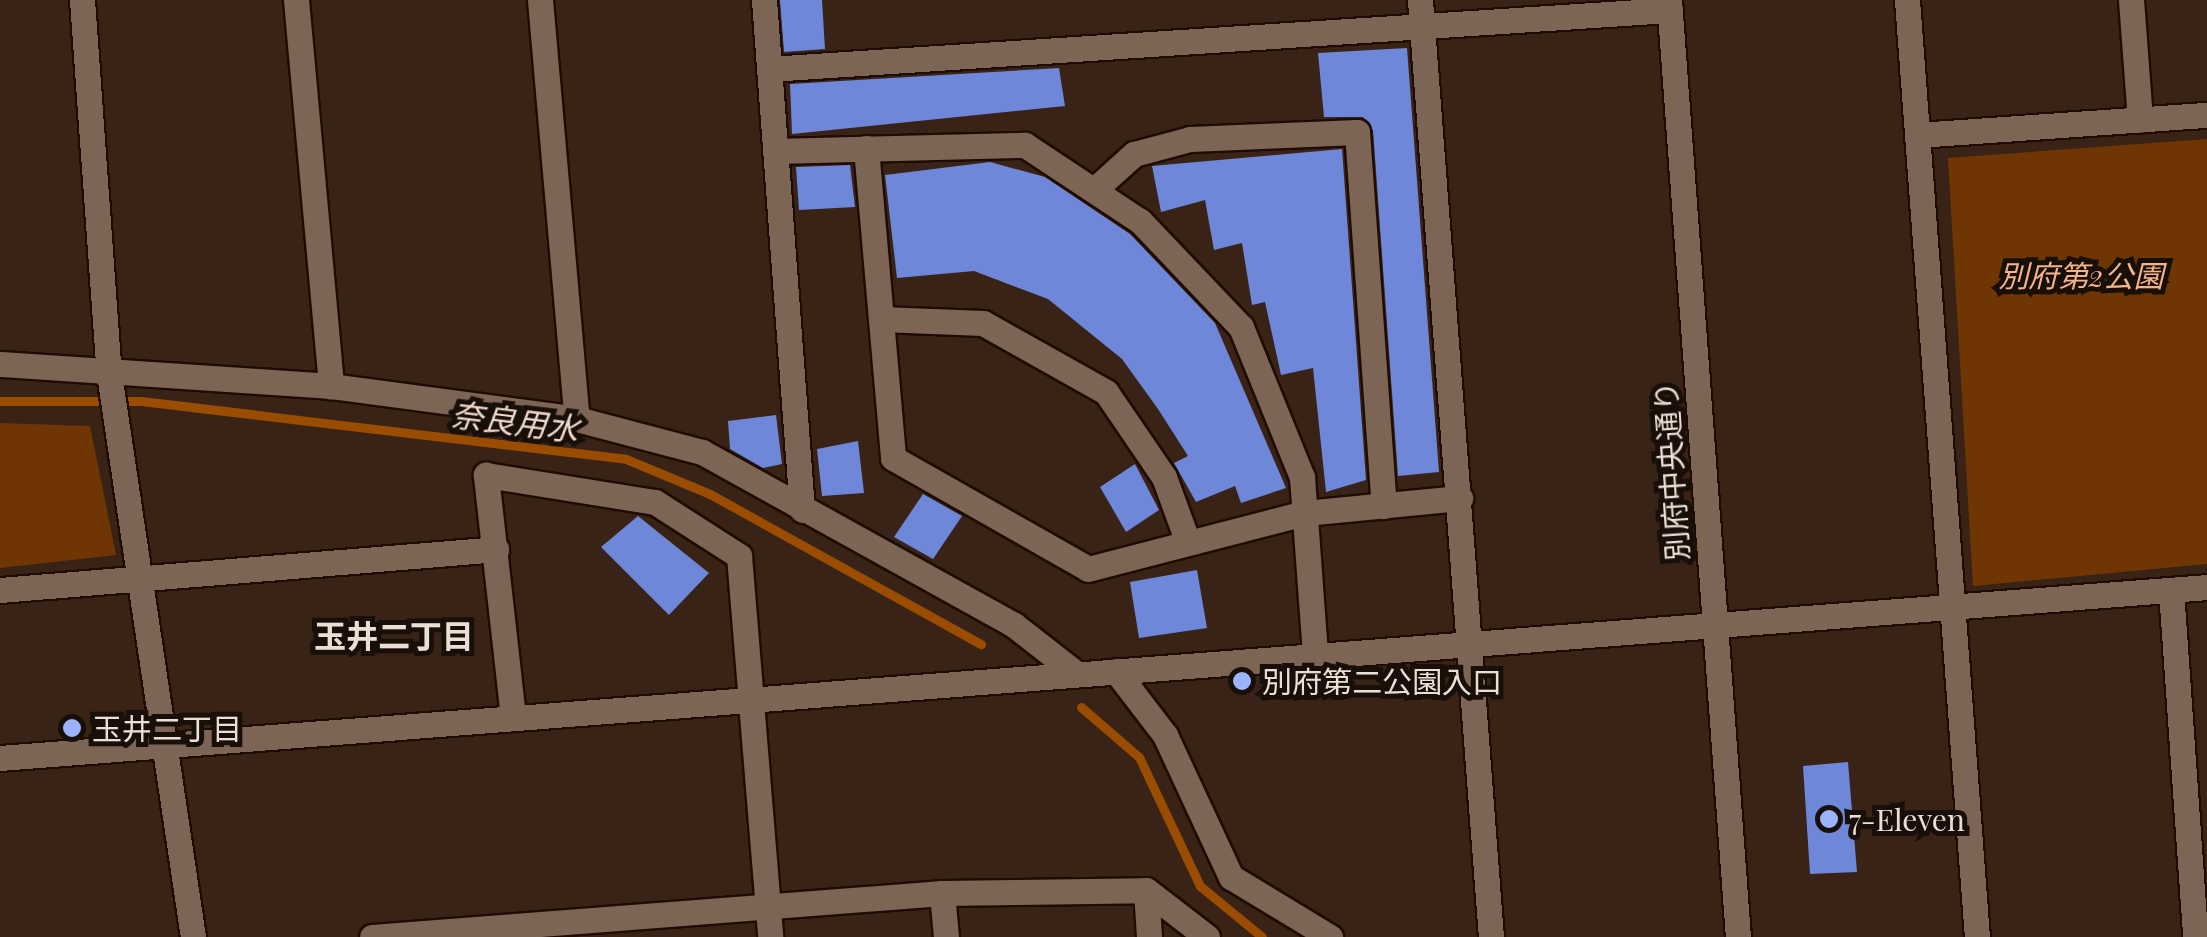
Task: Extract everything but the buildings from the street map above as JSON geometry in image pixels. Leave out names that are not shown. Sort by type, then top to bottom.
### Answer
[{"type":"street","points":[[82,0],[108,366],[170,744],[193,937]]},
{"type":"street","points":[[296,0],[331,386]]},
{"type":"street","points":[[540,0],[577,419]]},
{"type":"street","points":[[764,0],[802,510]]},
{"type":"street","points":[[1420,0],[1472,643],[1491,937]]},
{"type":"street","points":[[1907,0],[1978,937]]},
{"type":"street","points":[[2130,0],[2140,120]]},
{"type":"street","points":[[769,69],[1422,26],[1670,5]]},
{"type":"street","name":"別府中央通り","points":[[1670,5],[1738,937]]},
{"type":"street","points":[[1918,135],[2207,115]]},
{"type":"street","points":[[1094,190],[1134,154],[1190,139],[1357,132],[1384,506]]},
{"type":"street","points":[[776,151],[1026,144],[1140,221],[1241,326],[1302,477],[1314,655]]},
{"type":"street","points":[[866,148],[893,458],[1088,568],[1186,537],[1304,513],[1460,498]]},
{"type":"street","points":[[881,319],[983,324],[1106,392],[1164,478],[1186,537]]},
{"type":"street","points":[[0,364],[108,366],[331,386],[577,419],[702,452],[1014,625],[1077,674]]},
{"type":"street","points":[[513,716],[486,475],[656,502],[738,556],[770,937]]},
{"type":"street","points":[[0,590],[496,549]]},
{"type":"street","points":[[0,758],[752,697],[2207,588]]},
{"type":"street","points":[[2172,590],[2195,937]]},
{"type":"street","points":[[1116,671],[1165,734],[1231,877],[1330,937]]},
{"type":"street","points":[[1146,890],[1149,937]]},
{"type":"street","points":[[387,936],[579,931],[942,892],[1146,890],[1207,937]]},
{"type":"street","points":[[942,892],[946,937]]},
{"type":"green space","name":"別府第2公園","points":[[2207,139],[2207,564],[1973,586],[1948,158]]},
{"type":"green space","points":[[0,423],[90,426],[116,555],[0,568]]},
{"type":"waterway","name":"奈良用水","points":[[0,401],[141,401],[626,459],[710,494],[981,644]]},
{"type":"waterway","name":"奈良用水","points":[[1081,707],[1139,757],[1200,886],[1262,937]]},
{"type":"place","name":"別府第二公園入口","points":[[1242,681]]},
{"type":"place","name":"玉井二丁目","points":[[72,728]]},
{"type":"place","name":"7-Eleven","points":[[1829,819]]},
{"type":"district","name":"玉井二丁目","points":[[394,635]]}]
